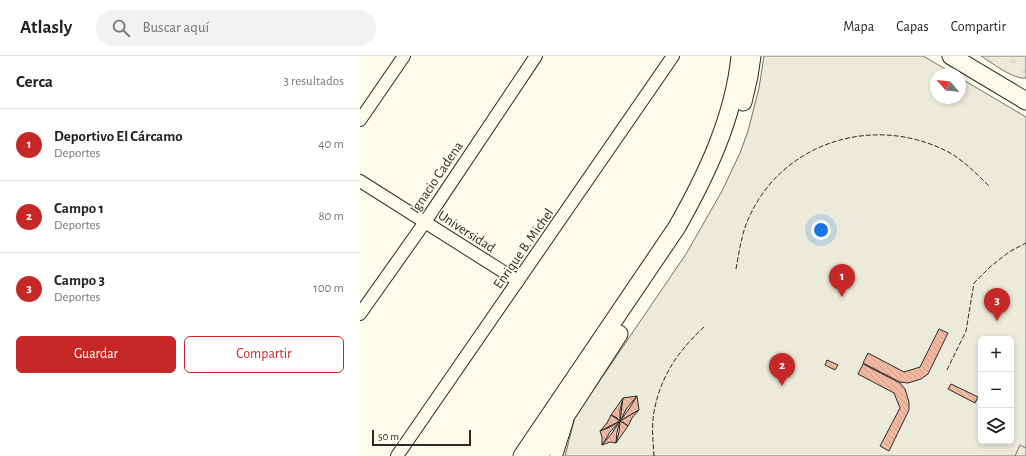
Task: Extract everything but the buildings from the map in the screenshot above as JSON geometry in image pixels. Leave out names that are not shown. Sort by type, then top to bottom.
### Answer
[{"type":"main road","points":[[522,456],[678,227],[691,204],[704,178],[720,138],[733,97],[740,56]]},
{"type":"main road","points":[[539,456],[633,311],[676,249],[709,193],[728,150],[737,122],[749,76],[752,56]]},
{"type":"main road","points":[[951,56],[1026,101]]},
{"type":"street","points":[[360,120],[404,56]]},
{"type":"street","name":"Ignacio Cadena","points":[[360,314],[425,222],[536,56]]},
{"type":"street","name":"Enrique B. Michel","points":[[397,456],[673,56]]},
{"type":"street","name":"Universidad","points":[[360,181],[518,281]]},
{"type":"street","points":[[556,456],[569,411]]},
{"type":"green space","points":[[764,56],[923,56],[944,68],[930,68],[930,104],[966,104],[966,82],[1026,117],[1026,456],[565,456],[575,417],[686,254],[722,191],[740,153],[748,131],[759,88]]},
{"type":"green space","points":[[981,56],[1026,56],[1026,78],[1009,74]]},
{"type":"shaded area","points":[[1020,445],[1026,448],[1026,456],[1015,456]]},
{"type":"fence","points":[[736,269],[740,245],[747,222],[762,194],[782,171],[807,154],[834,142],[863,136],[893,136],[923,142],[952,154],[967,165],[989,186]]},
{"type":"fence","points":[[947,370],[966,331],[974,283],[990,267],[1009,252],[1026,243]]},
{"type":"fence","points":[[654,456],[653,419],[662,384],[680,353],[704,327]]},
{"type":"place","name":"Deportivo El Cárcamo","points":[[842,297]]},
{"type":"place","name":"Campo 3","points":[[997,321]]},
{"type":"place","name":"Campo 1","points":[[782,386]]}]
